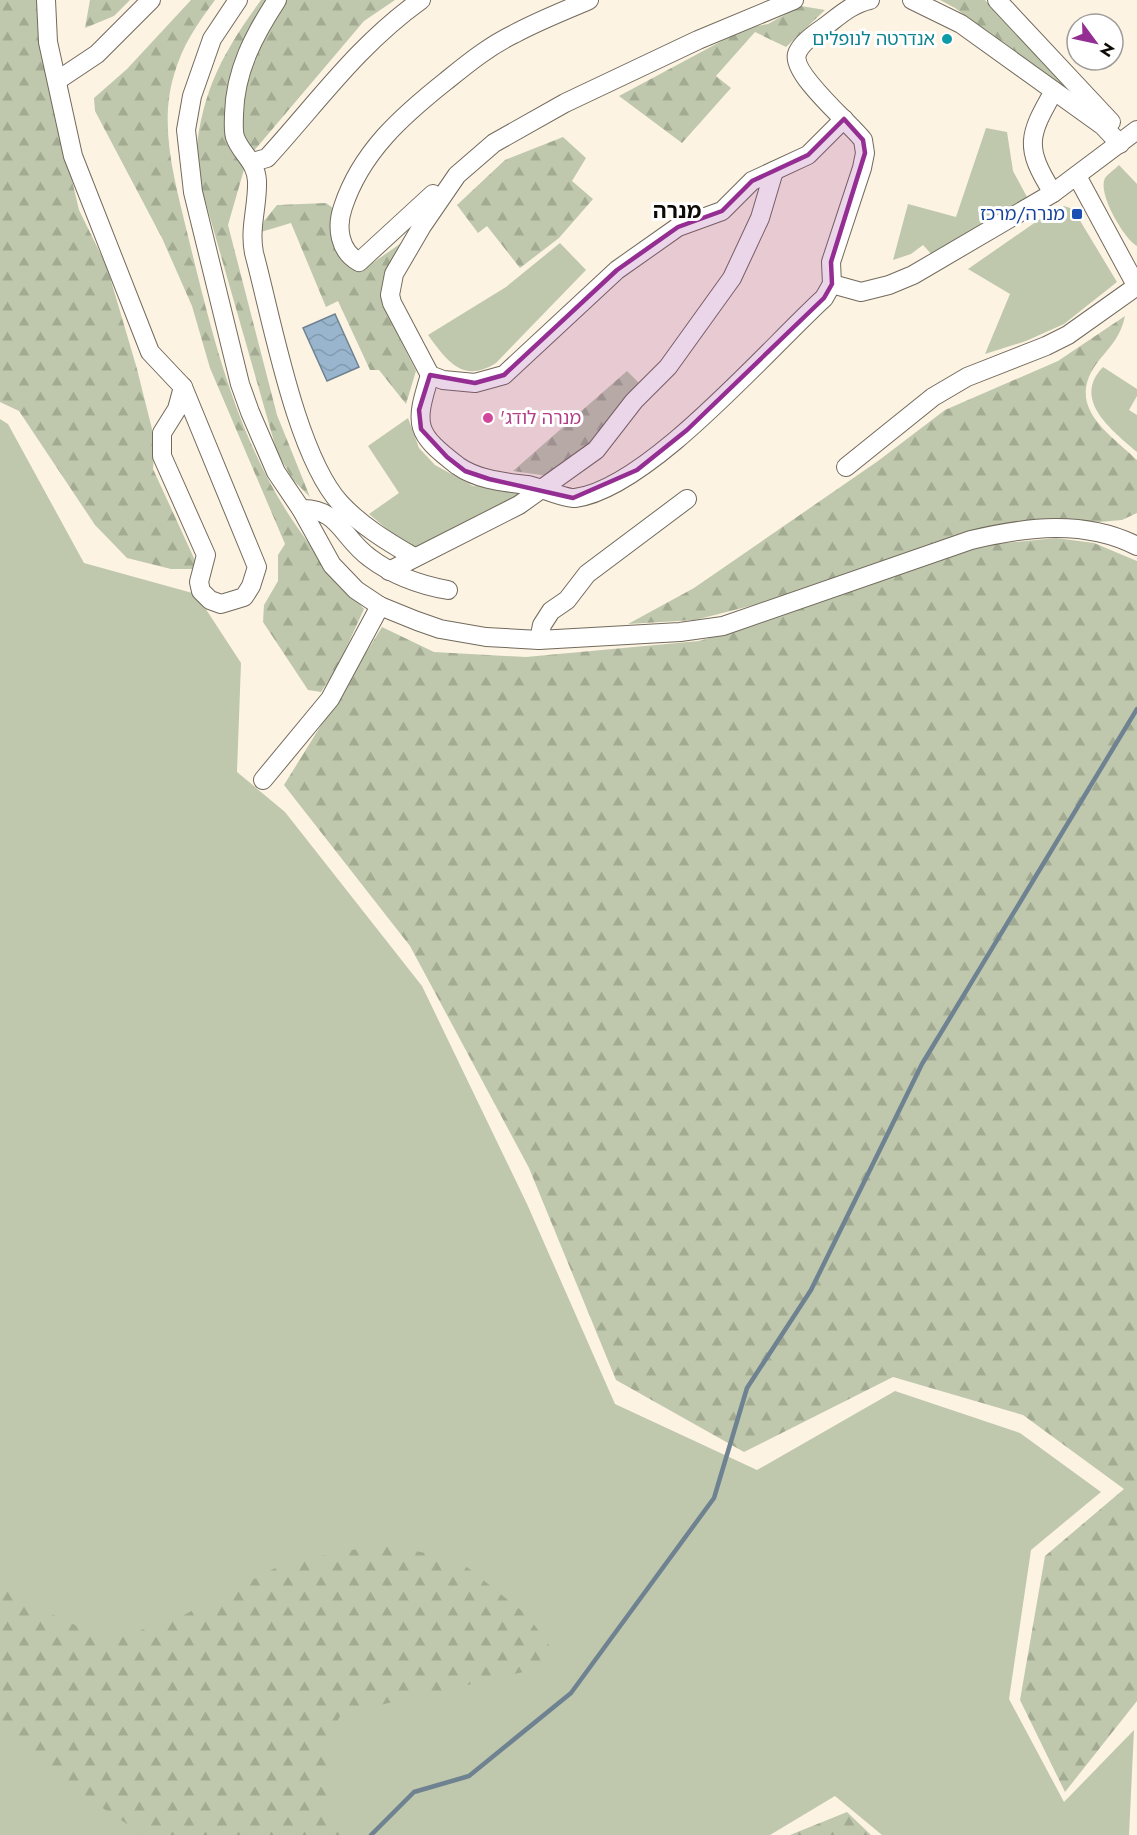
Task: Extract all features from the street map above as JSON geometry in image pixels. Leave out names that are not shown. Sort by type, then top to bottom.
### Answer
[{"type":"street","points":[[46,0],[48,42],[58,80],[58,97],[73,156],[123,278],[136,319],[150,352],[183,387],[257,567],[251,586],[243,597],[221,604],[210,600],[201,591],[199,582],[206,555],[162,456],[162,433],[177,409],[183,387]]},
{"type":"street","points":[[58,80],[97,54],[151,0]]},
{"type":"street","points":[[238,0],[220,24],[199,70],[186,129],[193,192],[240,384],[276,472],[301,508],[332,565],[356,590],[380,606],[440,629],[486,637],[539,640],[680,632],[723,626],[971,540],[1002,533],[1071,527],[1101,532],[1137,546]]},
{"type":"street","points":[[277,0],[254,39],[239,73],[237,84],[234,135],[242,151],[253,162],[257,180],[251,238],[254,253],[298,418],[321,477],[340,503],[369,528],[414,557]]},
{"type":"street","points":[[253,162],[267,158],[350,62],[386,25],[421,0]]},
{"type":"street","points":[[589,0],[513,34],[474,59],[391,127],[355,174],[338,221],[341,240],[351,258],[359,262],[371,254],[437,190],[494,143],[565,103],[726,26],[794,0]]},
{"type":"street","points":[[912,0],[961,24],[1103,126],[1128,137]]},
{"type":"street","points":[[997,0],[1128,137]]},
{"type":"street","points":[[430,375],[419,410],[421,429],[428,441],[465,471],[489,479],[545,488],[573,498],[598,491],[637,470],[687,430],[824,298],[832,284],[831,262],[865,153],[863,140],[807,80],[796,61],[797,53],[803,45],[857,2]]},
{"type":"street","points":[[1053,193],[1040,172],[1032,146],[1035,126],[1054,91]]},
{"type":"street","points":[[457,175],[411,243],[391,285],[392,303],[430,375],[444,380],[475,382],[504,375],[617,270],[678,227],[722,211],[744,188],[808,155],[844,119]]},
{"type":"street","points":[[832,284],[861,292],[889,285],[913,275],[1002,225],[1053,193],[1128,137]]},
{"type":"street","points":[[389,571],[477,527],[545,488],[596,450],[634,401],[668,367],[732,278],[760,218],[774,171]]},
{"type":"street","points":[[846,467],[933,397],[975,373],[1060,339],[1137,287],[1077,176]]},
{"type":"street","points":[[539,640],[542,625],[551,611],[567,600],[587,574],[687,499]]},
{"type":"street","points":[[301,508],[317,508],[326,512],[354,545],[389,571],[405,579],[448,590]]},
{"type":"street","points":[[263,780],[330,699],[380,606]]},
{"type":"highlighted area","points":[[844,119],[863,140],[865,153],[831,262],[832,284],[824,298],[687,430],[637,470],[573,498],[489,479],[465,471],[447,457],[421,429],[419,410],[430,375],[475,383],[504,375],[617,270],[678,227],[722,211],[752,181],[808,155]]},
{"type":"green space","points":[[0,0],[38,0],[49,82],[79,210],[107,267],[137,369],[155,441],[153,469],[199,569],[171,569],[127,558],[95,525],[19,411],[0,402]]},
{"type":"green space","points":[[90,0],[130,0],[114,16],[85,28]]},
{"type":"green space","points":[[191,0],[215,0],[191,36],[177,64],[170,95],[168,135],[178,197],[217,347],[241,419],[273,488],[309,544],[364,609],[337,668],[321,692],[308,690],[263,622],[264,605],[278,581],[278,555],[285,544],[210,368],[192,306],[162,238],[95,111],[94,98],[127,69]]},
{"type":"green space","points":[[261,0],[395,0],[364,21],[247,159],[228,225],[277,415],[310,497],[293,480],[277,452],[195,165],[202,118],[214,77],[223,58]]},
{"type":"green space","points":[[940,0],[985,0],[1072,93],[955,8]]},
{"type":"green space","points":[[801,6],[825,10],[786,47],[755,32],[716,76],[731,88],[682,143],[619,96],[746,28],[768,24]]},
{"type":"green space","points":[[986,128],[1007,132],[1013,171],[1027,197],[996,222],[935,258],[923,245],[911,254],[893,260],[908,204],[956,217]]},
{"type":"green space","points":[[563,137],[586,158],[572,181],[593,199],[559,238],[520,268],[487,226],[478,233],[457,205],[505,160]]},
{"type":"green space","points":[[1119,165],[1137,184],[1137,246],[1125,235],[1113,215],[1105,194],[1105,178]]},
{"type":"green space","points":[[326,203],[337,211],[353,267],[361,271],[410,237],[384,284],[382,304],[416,371],[406,404],[379,370],[370,370],[338,301],[326,307],[291,223],[261,232],[264,221],[277,205]]},
{"type":"green space","points":[[1064,206],[1073,209],[1117,282],[1064,324],[1026,341],[985,354],[1010,294],[968,269],[1053,210]]},
{"type":"green space","points":[[560,243],[586,270],[496,363],[474,371],[457,367],[449,361],[428,335],[506,287]]},
{"type":"green space","points":[[1125,316],[1116,339],[1090,375],[1086,390],[1087,404],[1093,416],[1137,460],[1137,513],[1122,520],[1099,522],[1054,518],[990,526],[836,582],[750,606],[695,620],[628,624],[694,588],[878,461],[945,410],[1058,361]]},
{"type":"green space","points":[[1103,367],[1137,389],[1137,396],[1129,410],[1137,415],[1137,452],[1107,425],[1093,403],[1091,391],[1094,379]]},
{"type":"green space","points":[[627,371],[640,384],[580,455],[548,476],[513,471]]},
{"type":"green space","points":[[408,418],[419,448],[435,465],[473,486],[516,488],[523,493],[498,512],[411,549],[369,514],[399,493],[368,446]]},
{"type":"green space","points":[[0,419],[8,424],[84,563],[196,594],[241,663],[237,772],[285,812],[422,986],[527,1204],[615,1404],[757,1470],[895,1391],[1020,1433],[1101,1492],[1031,1550],[1009,1699],[1064,1802],[1134,1730],[1129,1835],[882,1835],[835,1796],[770,1835],[0,1835]]},
{"type":"green space","points":[[1056,538],[1094,543],[1137,561],[1137,1701],[1065,1792],[1020,1700],[1045,1556],[1124,1489],[1023,1415],[893,1377],[744,1452],[616,1380],[529,1168],[410,946],[284,785],[382,627],[434,652],[526,657],[699,641],[760,623],[966,547]]},
{"type":"green space","points":[[383,1544],[458,1560],[527,1615],[555,1653],[541,1668],[341,1714],[326,1745],[329,1823],[347,1835],[144,1835],[41,1768],[0,1722],[0,1584],[43,1610],[109,1641],[180,1617],[285,1563]]},
{"type":"green space","points":[[847,1812],[871,1835],[790,1835]]},
{"type":"water","points":[[335,314],[359,367],[327,381],[303,328]]},
{"type":"waterway","points":[[371,1835],[414,1792],[469,1776],[571,1693],[714,1498],[747,1388],[811,1290],[922,1064],[1137,709]]},
{"type":"place","name":"אנדרטה לנופלים","points":[[947,39]]},
{"type":"place","name":"מנרה/מרכז","points":[[1077,214]]},
{"type":"place","name":"'מנרה לודג","points":[[488,418]]},
{"type":"district","name":"מנרה","points":[[677,211]]}]
